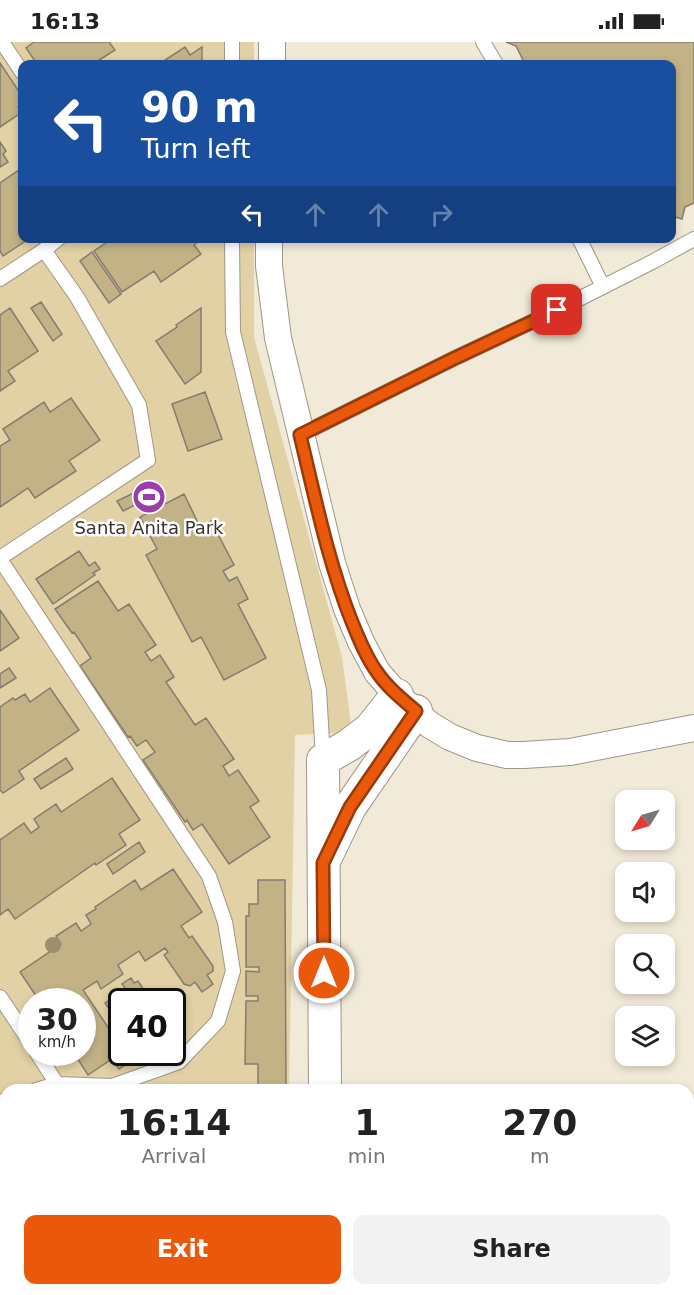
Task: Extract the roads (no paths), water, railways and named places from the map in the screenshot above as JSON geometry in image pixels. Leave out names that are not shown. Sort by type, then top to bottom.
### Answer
[{"type":"street","points":[[272,42],[272,60]]},
{"type":"street","points":[[270,243],[268,266],[278,338],[332,563],[347,609],[377,672],[406,704],[430,725],[450,737],[477,748],[507,755],[524,756],[570,752],[694,728]]},
{"type":"street","points":[[326,1084],[323,760],[349,745],[406,704]]},
{"type":"street","points":[[323,863],[350,807],[406,704]]},
{"type":"lane","points":[[2,42],[18,66]]},
{"type":"lane","points":[[231,42],[232,60]]},
{"type":"lane","points":[[483,42],[494,60]]},
{"type":"lane","points":[[300,435],[557,310],[694,239]]},
{"type":"lane","points":[[0,279],[53,243]]},
{"type":"lane","points":[[232,243],[233,332],[319,690],[323,760]]},
{"type":"lane","points":[[581,243],[603,287]]},
{"type":"lane","points":[[44,250],[77,297],[139,405],[148,460],[0,559],[209,876],[225,922],[232,971],[218,1021],[179,1062],[118,1084]]},
{"type":"lane","points":[[0,997],[18,1024]]},
{"type":"lane","points":[[45,1066],[57,1084]]},
{"type":"place","name":"Santa Anita Park","points":[[149,497]]}]
